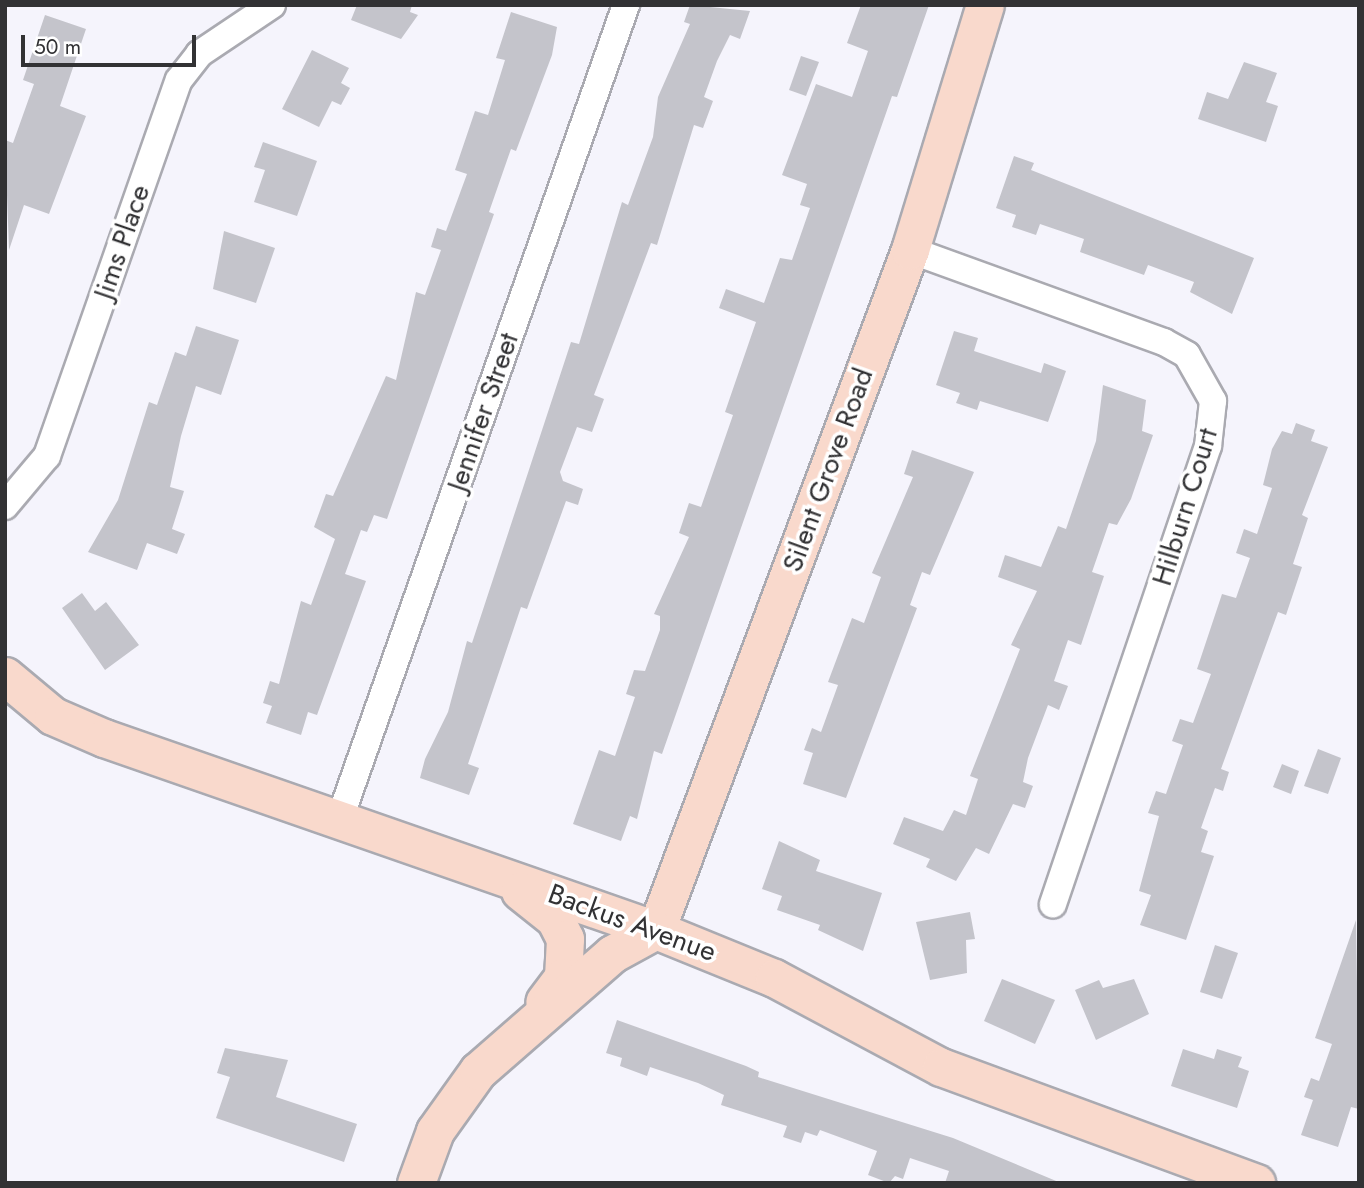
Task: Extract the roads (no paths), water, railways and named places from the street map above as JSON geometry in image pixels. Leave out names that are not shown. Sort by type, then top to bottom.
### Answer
[{"type":"street","name":"Jims Place","points":[[5,506],[47,456],[180,80],[200,54],[272,5]]},
{"type":"street","name":"Jennifer Street","points":[[340,818],[626,5]]},
{"type":"street","name":"Silent Grove Road","points":[[656,930],[910,250],[985,5]]},
{"type":"street","name":"Hilburn Court","points":[[910,250],[1164,342],[1187,355],[1213,401],[1208,446],[1053,904]]},
{"type":"street","name":"Backus Avenue","points":[[5,676],[54,716],[656,930],[774,978],[942,1067],[1256,1183]]},
{"type":"street","points":[[479,867],[536,900],[565,939],[563,977],[522,1031]]},
{"type":"street","points":[[415,1183],[435,1131],[478,1071],[612,954],[656,930]]}]
